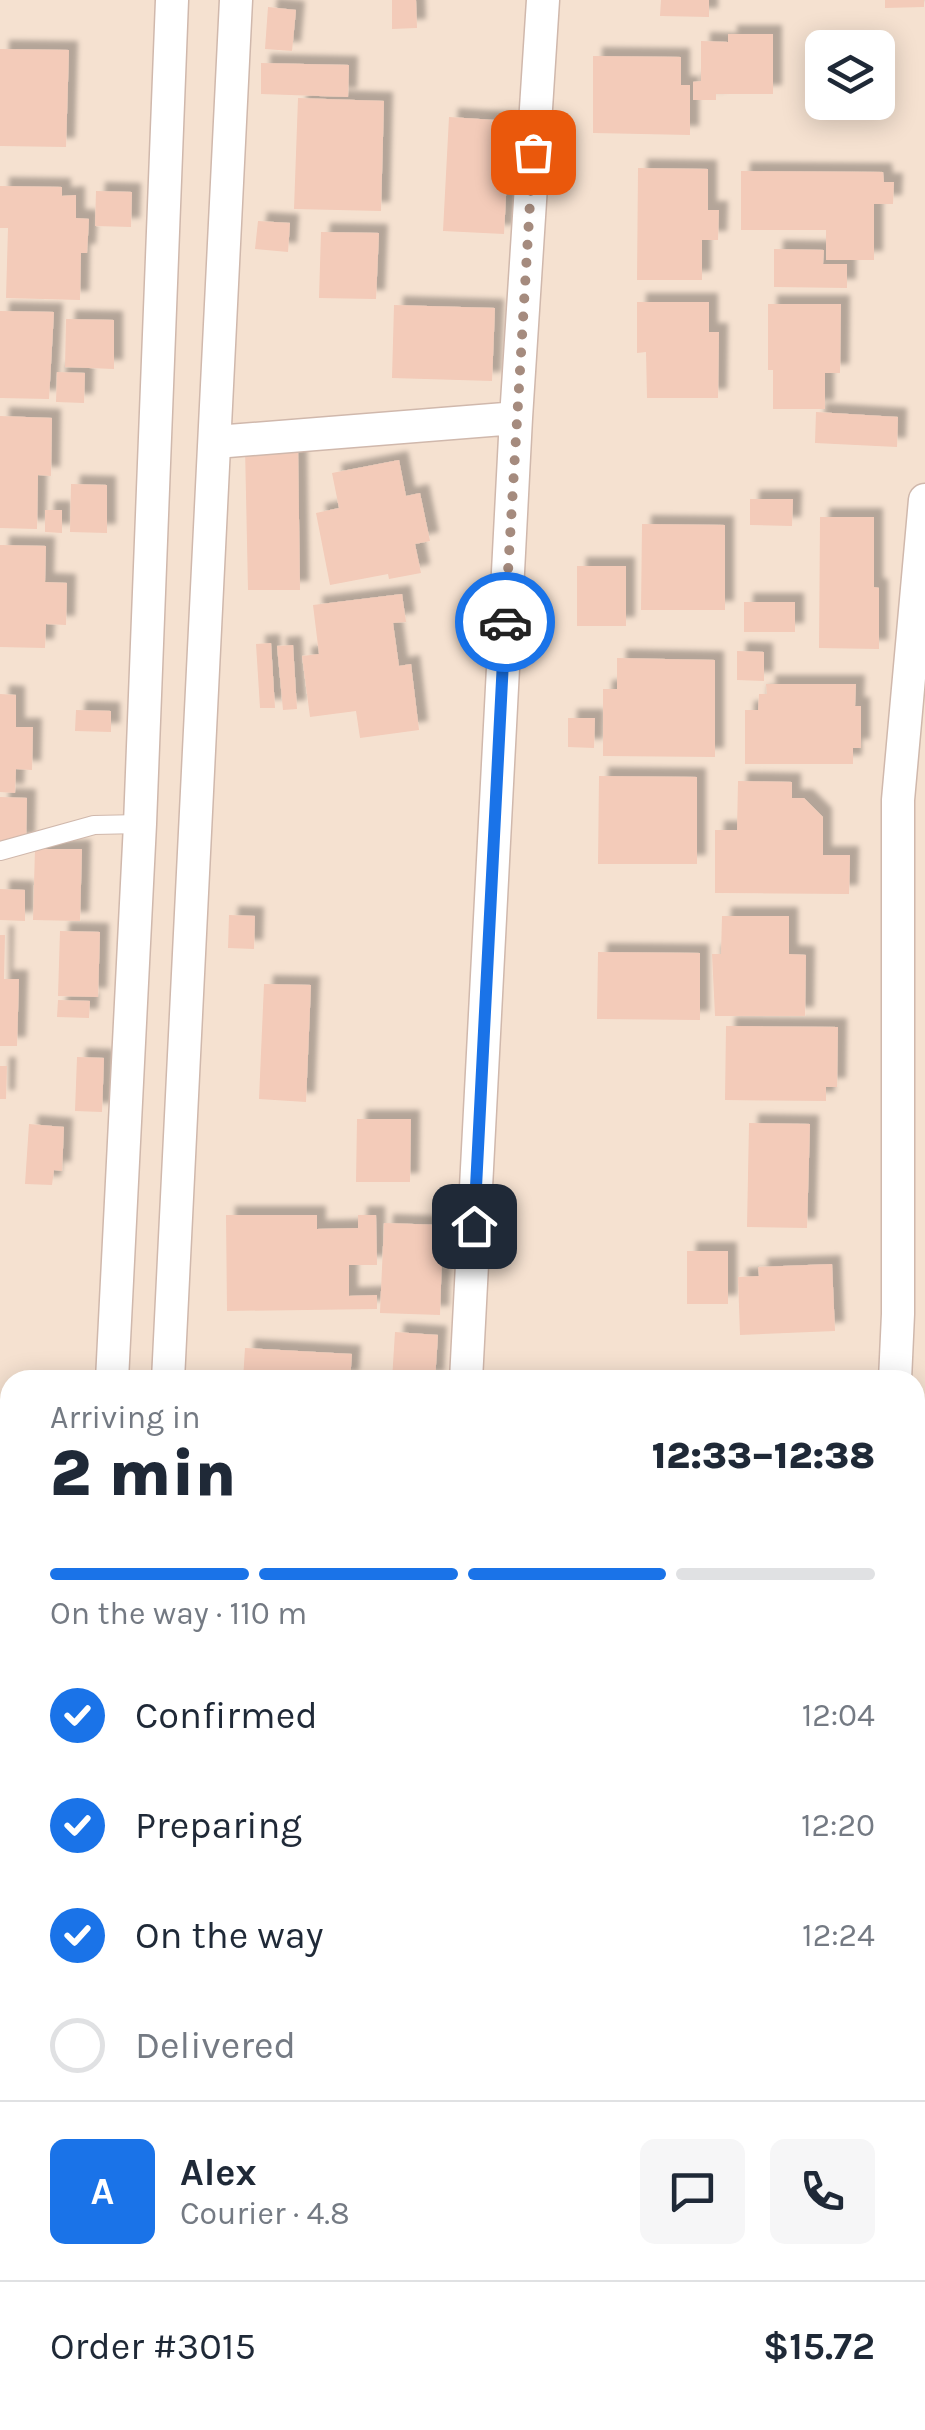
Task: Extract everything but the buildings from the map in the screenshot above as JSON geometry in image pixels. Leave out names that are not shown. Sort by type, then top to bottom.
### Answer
[{"type":"street","points":[[113,1370],[140,824],[172,0]]},
{"type":"street","points":[[169,1370],[236,0]]},
{"type":"street","points":[[467,1370],[542,0]]},
{"type":"street","points":[[216,442],[516,418]]},
{"type":"street","points":[[898,1370],[912,1314],[898,800],[922,583],[925,500]]},
{"type":"lane","points":[[0,852],[94,825],[140,824]]},
{"type":"shaded area","points":[[0,0],[925,0],[925,1370],[0,1370]]},
{"type":"way so far","points":[[505,622],[533,152]]},
{"type":"route","points":[[474,1226],[505,622]]}]
